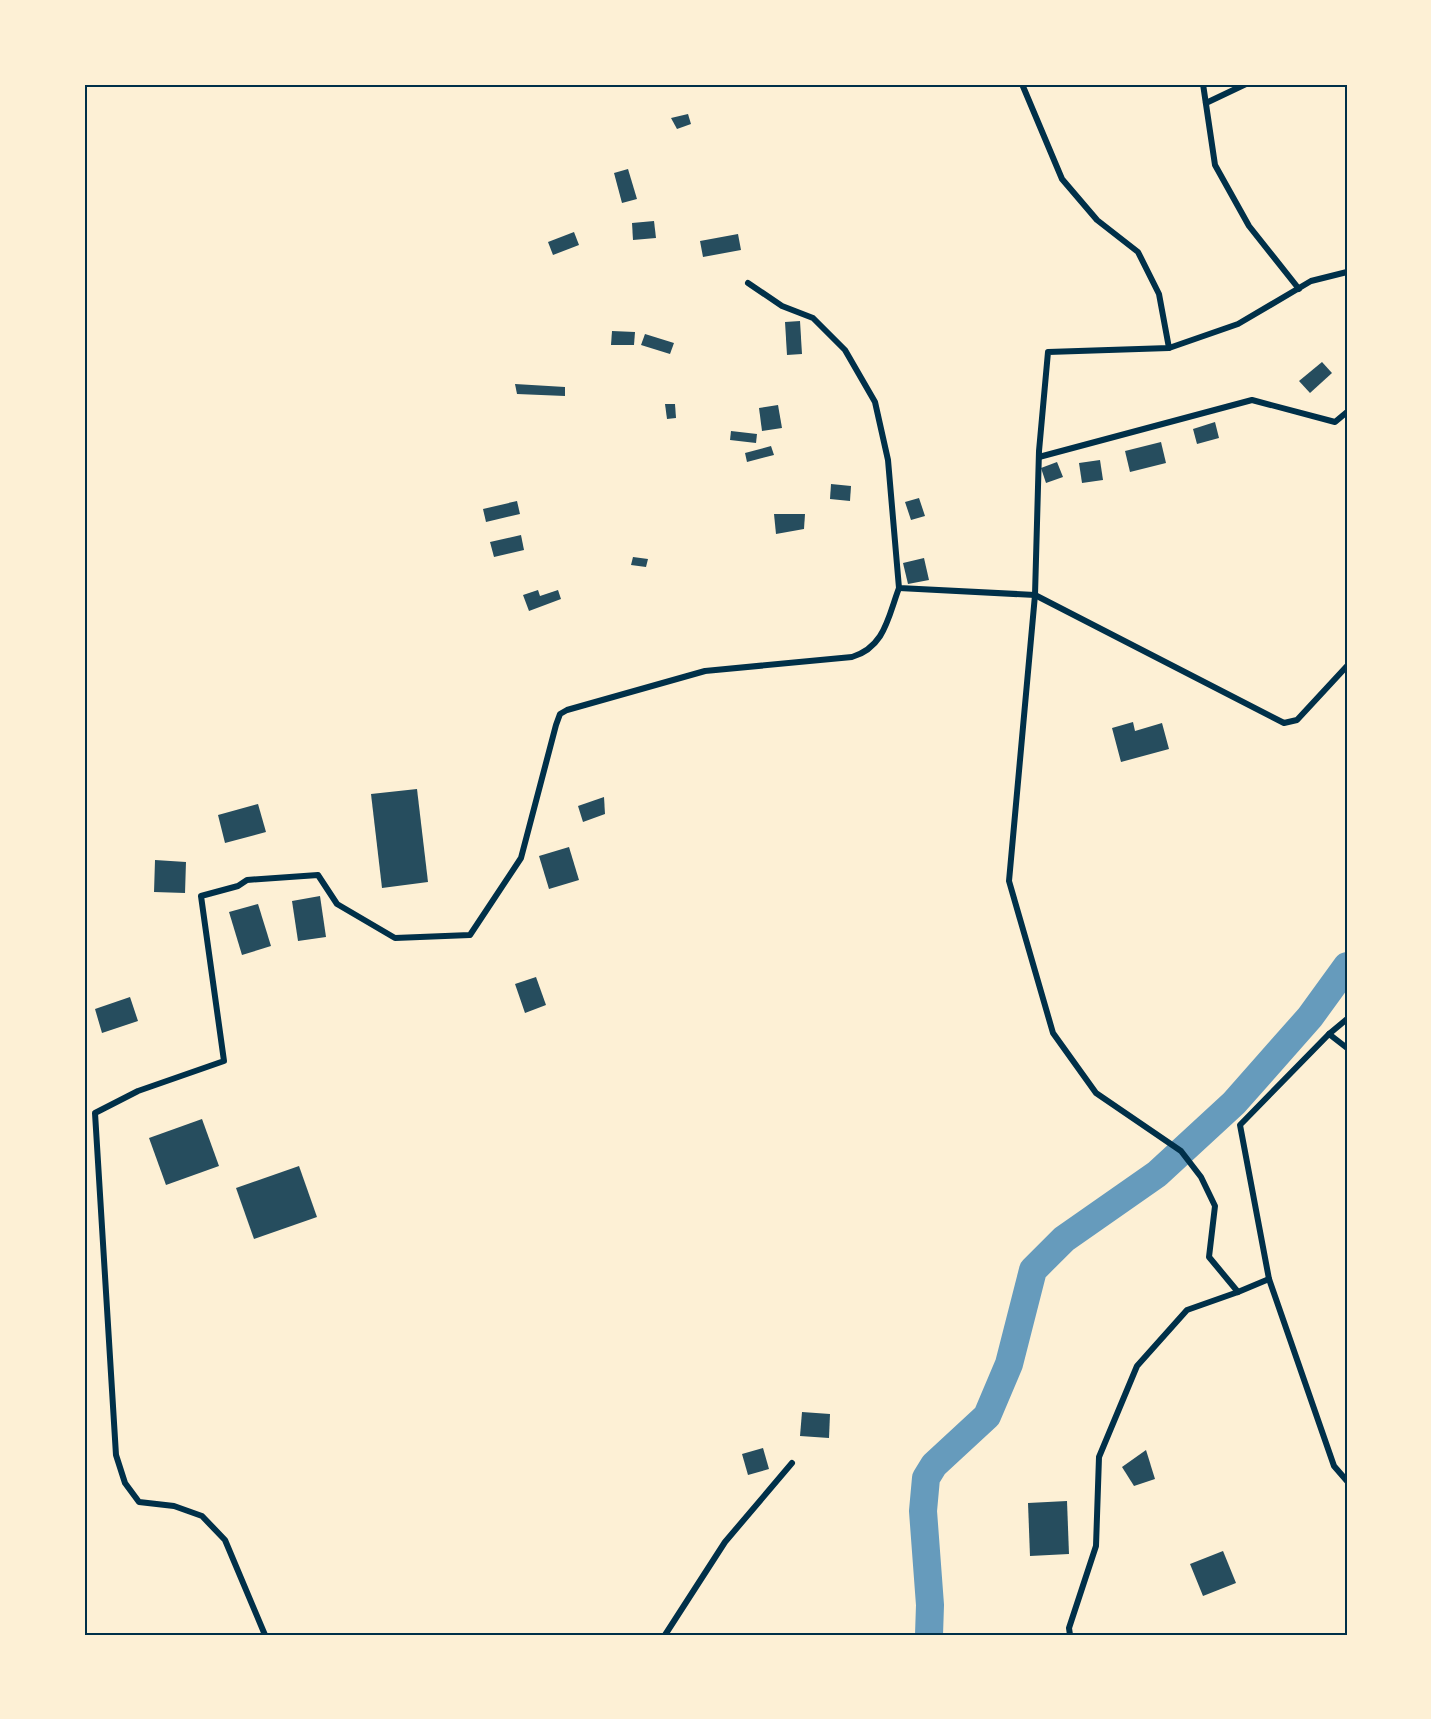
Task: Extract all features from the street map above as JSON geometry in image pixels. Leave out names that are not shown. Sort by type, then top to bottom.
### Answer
[{"type":"street","points":[[1022,84],[1062,179],[1097,220],[1138,252],[1159,294],[1169,348]]},
{"type":"street","points":[[1203,84],[1215,165],[1249,226],[1299,289]]},
{"type":"street","points":[[1206,104],[1245,84]]},
{"type":"street","points":[[1238,1292],[1209,1257],[1215,1206],[1201,1177],[1181,1151],[1096,1093],[1053,1033],[1009,881],[1035,595],[1039,457],[1048,352],[1169,348],[1238,324],[1311,281],[1347,272]]},
{"type":"street","points":[[265,1635],[225,1540],[202,1516],[174,1506],[139,1502],[125,1483],[116,1455],[95,1113],[138,1092],[224,1061],[201,896],[238,886],[248,880],[318,875],[337,904],[394,938],[470,935],[521,858],[560,714],[567,710],[705,671],[852,657],[865,653],[880,639],[899,588],[888,460],[875,402],[845,350],[813,318],[782,306],[748,283]]},
{"type":"street","points":[[1039,457],[1252,400],[1335,422],[1347,412]]},
{"type":"street","points":[[899,588],[1035,595],[1284,723],[1297,720],[1347,666]]},
{"type":"street","points":[[1347,1019],[1329,1034],[1240,1125],[1269,1279],[1334,1466],[1347,1481]]},
{"type":"street","points":[[1329,1034],[1347,1048]]},
{"type":"street","points":[[1070,1635],[1069,1628],[1096,1546],[1099,1457],[1137,1366],[1187,1310],[1269,1279]]},
{"type":"street","points":[[665,1635],[725,1542],[792,1463]]},
{"type":"building","points":[[688,114],[691,124],[677,129],[671,118]]},
{"type":"building","points":[[628,169],[637,199],[622,203],[614,173]]},
{"type":"building","points":[[654,221],[656,238],[633,240],[632,223]]},
{"type":"building","points":[[574,232],[579,245],[553,255],[548,242]]},
{"type":"building","points":[[738,234],[741,250],[703,257],[700,241]]},
{"type":"building","points":[[800,321],[802,354],[787,355],[785,322]]},
{"type":"building","points":[[612,331],[635,332],[634,345],[611,345]]},
{"type":"building","points":[[645,334],[674,343],[670,354],[641,345]]},
{"type":"building","points":[[1322,362],[1332,373],[1310,393],[1299,381]]},
{"type":"building","points":[[515,384],[565,387],[565,396],[517,394]]},
{"type":"building","points":[[665,404],[675,404],[676,418],[667,419]]},
{"type":"building","points":[[778,405],[782,428],[762,431],[759,408]]},
{"type":"building","points":[[1215,422],[1219,438],[1197,444],[1193,429]]},
{"type":"building","points":[[731,431],[757,434],[756,443],[730,440]]},
{"type":"building","points":[[1161,442],[1166,463],[1130,472],[1125,451]]},
{"type":"building","points":[[771,446],[774,455],[747,462],[745,453]]},
{"type":"building","points":[[1100,460],[1103,480],[1082,483],[1079,463]]},
{"type":"building","points":[[1057,462],[1063,477],[1046,483],[1041,468]]},
{"type":"building","points":[[831,484],[851,486],[850,501],[830,499]]},
{"type":"building","points":[[919,498],[925,516],[911,520],[905,502]]},
{"type":"building","points":[[517,501],[520,514],[486,522],[483,509]]},
{"type":"building","points":[[774,514],[805,514],[804,529],[776,534]]},
{"type":"building","points":[[521,535],[524,550],[494,557],[490,542]]},
{"type":"building","points":[[633,557],[648,559],[646,567],[631,565]]},
{"type":"building","points":[[924,558],[929,580],[908,584],[903,563]]},
{"type":"building","points":[[538,590],[540,596],[558,590],[561,599],[529,611],[523,595]]},
{"type":"building","points":[[1133,722],[1135,731],[1162,723],[1169,749],[1121,762],[1112,728]]},
{"type":"building","points":[[417,789],[428,882],[382,888],[371,794]]},
{"type":"building","points":[[604,797],[605,814],[583,822],[578,806]]},
{"type":"building","points":[[258,804],[266,832],[225,843],[218,815]]},
{"type":"building","points":[[569,847],[579,880],[549,889],[539,856]]},
{"type":"building","points":[[155,860],[186,862],[185,893],[154,892]]},
{"type":"building","points":[[320,896],[326,937],[298,941],[292,901]]},
{"type":"building","points":[[258,904],[271,946],[242,955],[229,912]]},
{"type":"building","points":[[536,977],[546,1005],[525,1013],[515,984]]},
{"type":"building","points":[[130,997],[138,1021],[102,1033],[95,1009]]},
{"type":"building","points":[[202,1119],[219,1166],[166,1185],[149,1138]]},
{"type":"building","points":[[299,1166],[317,1217],[254,1239],[236,1188]]},
{"type":"building","points":[[802,1412],[830,1414],[829,1438],[800,1436]]},
{"type":"building","points":[[763,1448],[769,1469],[748,1475],[742,1454]]},
{"type":"building","points":[[1146,1450],[1155,1479],[1134,1486],[1122,1467]]},
{"type":"building","points":[[1067,1501],[1069,1554],[1030,1556],[1028,1503]]},
{"type":"building","points":[[1223,1551],[1236,1583],[1203,1596],[1190,1564]]},
{"type":"waterway","points":[[929,1635],[930,1605],[923,1511],[926,1478],[934,1465],[987,1416],[1009,1364],[1033,1270],[1064,1239],[1157,1174],[1234,1103],[1310,1017],[1347,966]]}]
